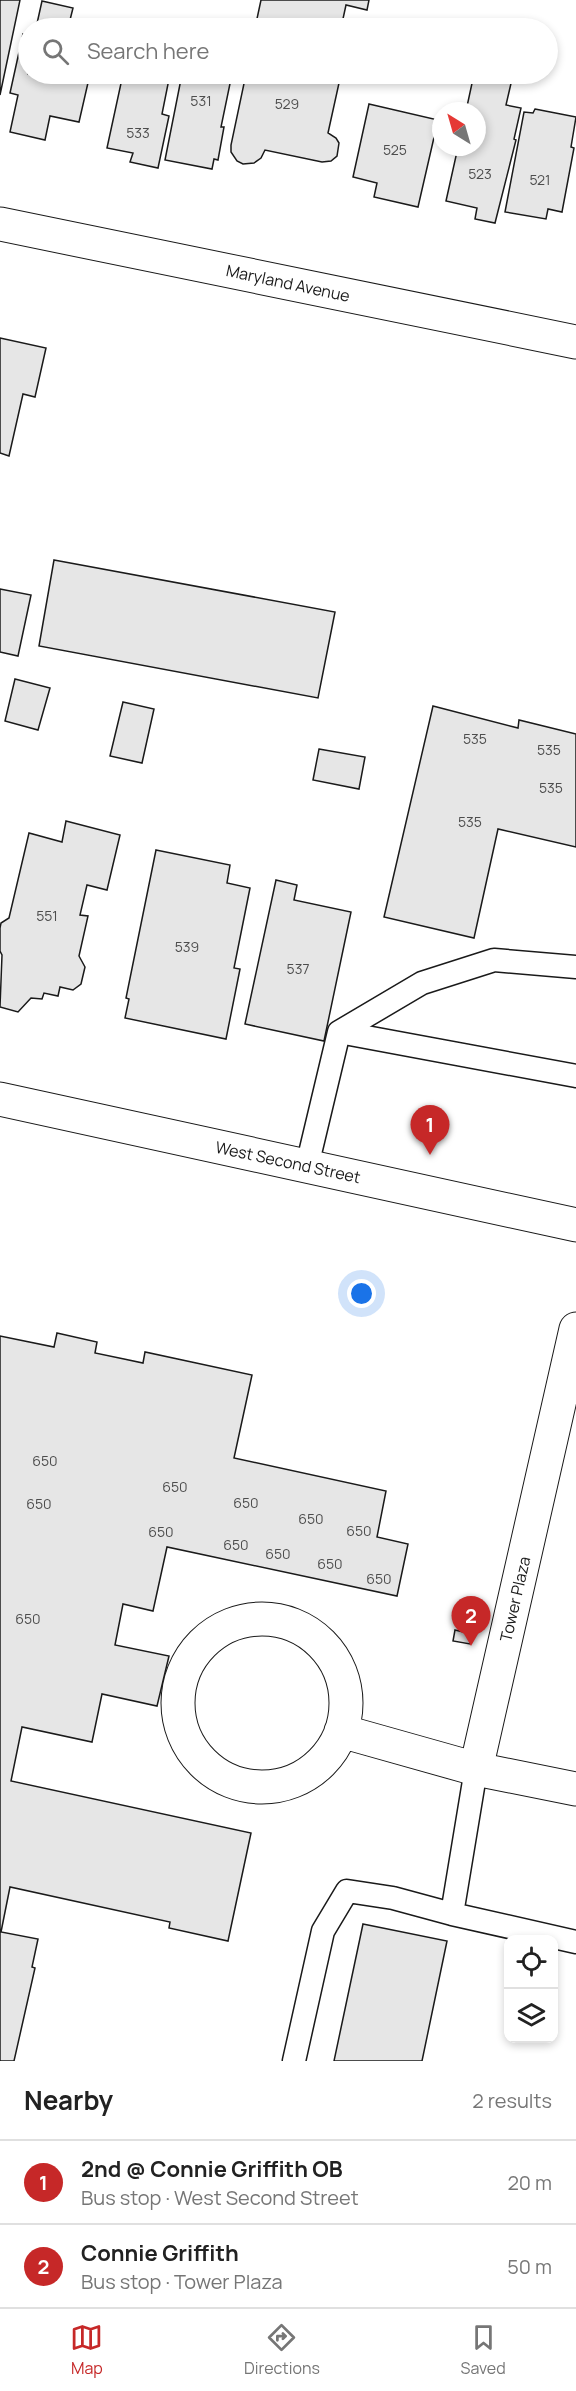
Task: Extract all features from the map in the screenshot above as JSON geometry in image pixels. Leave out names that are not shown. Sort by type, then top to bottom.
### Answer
[{"type":"street","name":"Maryland Avenue","points":[[0,224],[576,342]]},
{"type":"street","name":"West Second Street","points":[[0,1099],[576,1225]]},
{"type":"street","name":"Tower Plaza","points":[[476,1769],[576,1329]]},
{"type":"street","points":[[266,1619],[291,1624],[315,1637],[333,1656],[344,1680],[347,1706],[341,1731],[327,1757],[304,1776],[277,1786],[248,1786],[221,1777],[198,1758],[183,1733],[178,1704],[183,1676],[197,1650],[216,1632],[240,1621],[266,1619]]},
{"type":"street","points":[[341,1731],[476,1769],[576,1789]]},
{"type":"lane","points":[[307,1166],[339,1032],[422,982],[494,960],[576,967]]},
{"type":"lane","points":[[339,1032],[576,1076]]},
{"type":"lane","points":[[452,1914],[476,1769]]},
{"type":"lane","points":[[294,2061],[322,1931],[347,1891],[393,1898],[576,1942]]},
{"type":"building","points":[[0,0],[20,0],[0,95]]},
{"type":"building","points":[[261,0],[369,0],[367,10],[346,5],[343,18],[257,18]]},
{"type":"building","points":[[42,1],[73,8],[70,18],[38,18]]},
{"type":"building","points":[[18,57],[18,84],[88,84],[79,122],[50,116],[45,140],[10,132],[18,95],[10,93]]},
{"type":"building","points":[[121,84],[168,84],[162,114],[169,116],[158,168],[130,162],[133,153],[107,148]]},
{"type":"building","points":[[180,84],[230,84],[221,127],[224,127],[218,160],[214,159],[212,169],[165,160]]},
{"type":"building","points":[[244,84],[339,84],[328,133],[339,143],[337,156],[331,161],[322,162],[265,150],[261,158],[254,163],[243,164],[237,161],[231,152]]},
{"type":"building","points":[[472,84],[511,84],[506,105],[521,108],[514,139],[516,140],[495,223],[475,219],[477,208],[446,201],[456,156],[486,156],[486,102],[468,102]]},
{"type":"building","points":[[369,104],[432,119],[432,146],[418,207],[374,197],[377,183],[353,177]]},
{"type":"building","points":[[535,109],[576,117],[571,147],[574,148],[562,212],[548,209],[546,219],[505,212],[524,112],[533,113]]},
{"type":"building","points":[[0,338],[46,348],[35,397],[23,394],[9,456],[0,453]]},
{"type":"building","points":[[54,560],[335,612],[318,698],[39,646]]},
{"type":"building","points":[[0,589],[31,595],[18,656],[0,652]]},
{"type":"building","points":[[15,679],[50,688],[38,730],[5,721]]},
{"type":"building","points":[[123,702],[154,709],[142,763],[110,756]]},
{"type":"building","points":[[433,706],[518,728],[519,720],[576,734],[576,847],[498,829],[474,938],[384,917]]},
{"type":"building","points":[[319,749],[365,757],[359,789],[313,780]]},
{"type":"building","points":[[66,821],[120,835],[107,890],[87,885],[80,915],[88,916],[79,956],[85,967],[81,984],[73,990],[60,987],[58,996],[44,993],[42,999],[31,998],[18,1012],[0,1007],[2,955],[0,928],[1,923],[9,918],[29,833],[62,842]]},
{"type":"building","points":[[156,850],[230,865],[227,883],[250,888],[234,968],[240,969],[226,1039],[125,1018],[129,999],[126,998]]},
{"type":"building","points":[[276,880],[297,885],[294,900],[351,912],[324,1041],[245,1024]]},
{"type":"building","points":[[57,1333],[97,1342],[95,1353],[143,1363],[145,1352],[252,1375],[234,1458],[386,1491],[377,1537],[408,1544],[397,1596],[167,1547],[153,1611],[123,1604],[115,1645],[169,1656],[157,1706],[102,1694],[92,1742],[22,1727],[11,1781],[251,1833],[228,1941],[169,1928],[170,1922],[10,1887],[1,1932],[38,1939],[32,1967],[35,1968],[14,2061],[0,2061],[0,1336],[54,1347]]},
{"type":"building","points":[[455,1630],[472,1634],[470,1644],[453,1641]]},
{"type":"building","points":[[363,1924],[447,1941],[422,2061],[334,2061]]},
{"type":"place","name":"2nd @ Connie Griffith OB","points":[[430,1155]]},
{"type":"place","name":"Connie Griffith","points":[[471,1646]]}]
